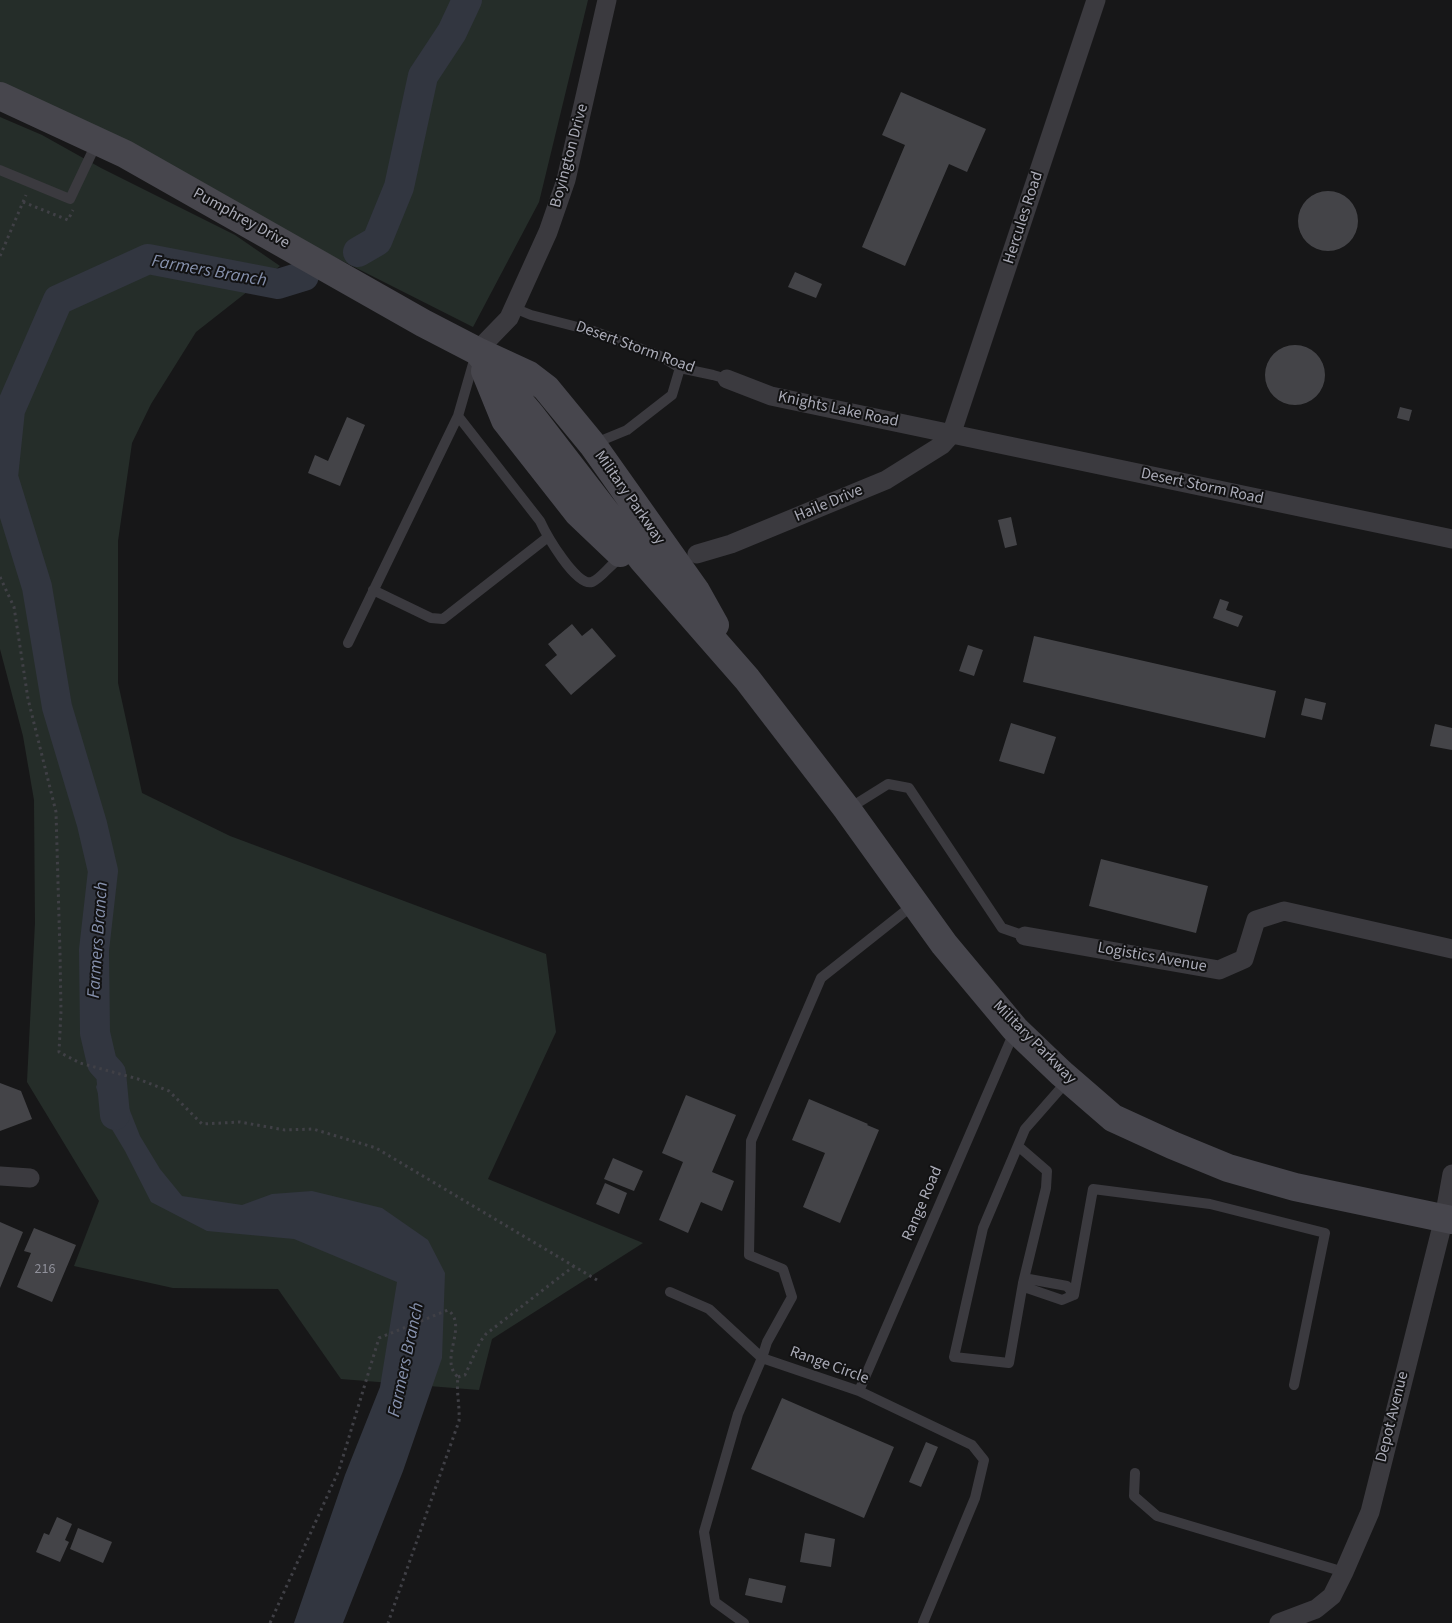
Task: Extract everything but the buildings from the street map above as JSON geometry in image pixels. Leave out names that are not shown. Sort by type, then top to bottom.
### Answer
[{"type":"street","name":"Boyington Drive","points":[[477,351],[509,318],[548,232],[566,180],[607,0]]},
{"type":"street","name":"Hercules Road","points":[[951,435],[1096,0]]},
{"type":"street","name":"Pumphrey Drive","points":[[0,96],[125,154],[477,351]]},
{"type":"street","name":"Military Parkway","points":[[477,351],[529,375],[546,388],[592,444],[696,591],[746,679]]},
{"type":"street","name":"Military Parkway","points":[[477,351],[510,405],[624,556],[746,679]]},
{"type":"street","name":"Military Parkway","points":[[477,351],[531,415],[642,559],[746,679],[847,810],[944,944],[1016,1029],[1068,1079],[1113,1118],[1228,1168],[1295,1187],[1448,1219]]},
{"type":"street","name":"Knights Lake Road","points":[[727,379],[770,396],[951,435]]},
{"type":"street","name":"Desert Storm Road","points":[[951,435],[1452,539]]},
{"type":"street","name":"Haile Drive","points":[[697,554],[731,544],[886,480],[942,445],[951,435]]},
{"type":"street","name":"Logistics Avenue","points":[[1025,936],[1219,970],[1244,959],[1256,920],[1284,911],[1452,949]]},
{"type":"street","name":"Depot Avenue","points":[[1279,1623],[1316,1609],[1332,1596],[1370,1512],[1448,1219],[1452,1174]]},
{"type":"street","points":[[0,1176],[30,1178]]},
{"type":"lane","points":[[0,170],[70,199],[98,141]]},
{"type":"lane","name":"Desert Storm Road","points":[[514,308],[530,315],[593,331],[660,356],[680,368],[713,374],[727,379]]},
{"type":"lane","points":[[348,643],[458,416],[477,351]]},
{"type":"lane","points":[[592,444],[628,430],[672,395],[680,368]]},
{"type":"lane","points":[[458,416],[540,521],[548,537],[578,578],[588,583],[594,581],[614,562],[624,556]]},
{"type":"lane","points":[[374,590],[431,618],[443,619],[548,537]]},
{"type":"lane","points":[[847,810],[888,784],[908,788],[1002,928],[1025,936]]},
{"type":"lane","points":[[744,1623],[714,1602],[704,1532],[738,1414],[767,1342],[792,1297],[784,1269],[748,1255],[751,1141],[821,978],[914,904]]},
{"type":"lane","name":"Range Road","points":[[859,1391],[1016,1029]]},
{"type":"lane","points":[[1018,1146],[1047,1171],[1046,1188],[1023,1283],[1010,1363],[954,1357],[983,1228],[1018,1146],[1026,1129],[1068,1079]]},
{"type":"lane","points":[[1023,1283],[1029,1279],[1067,1286],[1074,1295],[1092,1189],[1210,1204],[1326,1233],[1294,1384]]},
{"type":"lane","points":[[670,1292],[709,1309],[762,1358]]},
{"type":"lane","name":"Range Circle","points":[[762,1358],[859,1391],[972,1445],[984,1460],[975,1498],[923,1623]]},
{"type":"lane","points":[[1135,1473],[1134,1496],[1157,1516],[1344,1572]]},
{"type":"path","points":[[0,256],[32,183]]},
{"type":"path","points":[[0,577],[14,607],[28,699],[56,812],[60,907],[61,1011],[59,1052],[80,1063],[138,1079],[169,1091],[202,1124],[240,1122],[285,1130],[313,1129],[376,1148],[597,1280]]},
{"type":"path","points":[[458,1377],[465,1375],[480,1342],[486,1334],[574,1266]]},
{"type":"path","points":[[270,1623],[339,1470],[379,1338],[448,1310],[454,1318],[456,1326],[451,1356],[454,1374],[458,1377]]},
{"type":"path","points":[[388,1623],[459,1421],[460,1407],[456,1392],[458,1377]]},
{"type":"shaded area","points":[[0,0],[588,0],[539,202],[473,327],[0,88]]},
{"type":"shaded area","points":[[0,117],[42,135],[101,168],[235,235],[280,266],[196,332],[151,404],[132,443],[118,541],[118,683],[142,793],[230,836],[546,954],[556,1032],[488,1179],[643,1243],[492,1339],[479,1390],[341,1379],[278,1289],[173,1288],[74,1266],[99,1201],[27,1082],[35,923],[34,800],[23,736],[0,649]]},
{"type":"water","points":[[103,1068],[117,1078],[140,1136],[160,1169],[182,1196],[242,1205],[272,1194],[312,1191],[382,1208],[428,1240],[445,1273],[442,1358],[403,1471],[343,1623],[294,1623],[345,1475],[380,1387],[397,1282],[294,1239],[207,1231],[151,1202],[107,1121],[96,1087]]},
{"type":"waterway","name":"Farmers Branch","points":[[358,252],[377,241],[399,187],[423,76],[452,32],[467,0]]},
{"type":"waterway","name":"Farmers Branch","points":[[115,1115],[111,1073],[102,1063],[95,1033],[94,950],[103,871],[92,824],[57,707],[37,587],[3,477],[10,410],[58,300],[148,259],[278,284],[304,276]]},
{"type":"waterway","name":"Farmers Branch","points":[[0,471],[3,477]]}]
